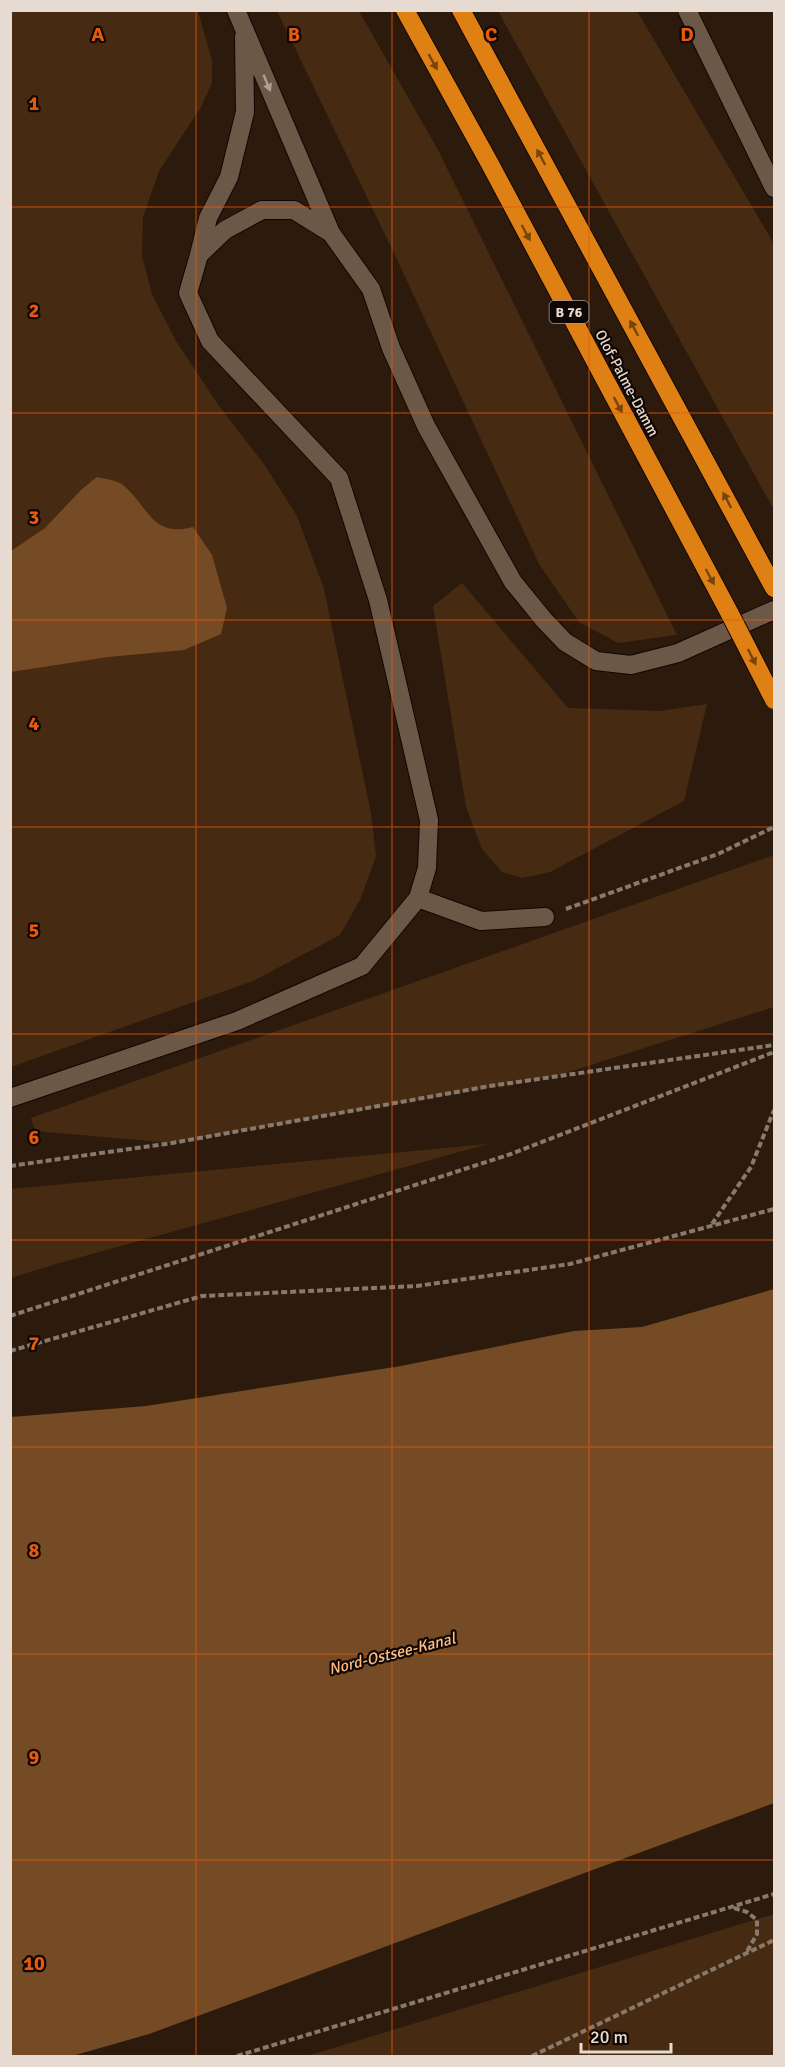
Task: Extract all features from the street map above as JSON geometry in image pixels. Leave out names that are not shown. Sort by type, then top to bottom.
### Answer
[{"type":"highway","name":"Olof-Palme-Damm","points":[[405,10],[490,164],[774,700]]},
{"type":"highway","name":"Olof-Palme-Damm","points":[[461,10],[774,588]]},
{"type":"lane","points":[[236,10],[331,233],[371,289],[392,348],[426,426],[513,582],[544,620],[565,642],[596,662],[631,665],[678,653],[774,610]]},
{"type":"lane","points":[[687,10],[774,188]]},
{"type":"lane","points":[[10,1098],[237,1021],[362,966],[418,898],[427,868],[429,820],[378,600],[339,478],[210,341],[188,293],[208,218],[229,177],[245,112],[244,30]]},
{"type":"lane","points":[[199,255],[225,230],[262,210],[294,210],[331,233]]},
{"type":"lane","points":[[418,898],[481,921],[545,917]]},
{"type":"path","points":[[545,917],[718,854],[774,827]]},
{"type":"path","points":[[10,1166],[172,1143],[490,1086],[774,1045]]},
{"type":"path","points":[[10,1316],[511,1154],[774,1052]]},
{"type":"path","points":[[711,1226],[751,1167],[774,1110]]},
{"type":"path","points":[[10,1351],[202,1296],[417,1286],[570,1264],[774,1209]]},
{"type":"path","points":[[237,2056],[774,1894]]},
{"type":"path","points":[[732,1908],[747,1912],[757,1920],[757,1934],[746,1953]]},
{"type":"path","points":[[532,2056],[774,1940]]},
{"type":"shaded area","points":[[10,11],[198,11],[212,61],[212,83],[201,107],[159,171],[143,217],[142,256],[152,294],[176,341],[219,406],[264,464],[297,516],[324,589],[371,813],[376,856],[360,900],[340,935],[253,981],[11,1067]]},
{"type":"shaded area","points":[[277,11],[359,11],[438,150],[677,635],[618,643],[579,622],[539,564],[392,249]]},
{"type":"shaded area","points":[[498,11],[637,11],[774,244],[774,510]]},
{"type":"shaded area","points":[[462,583],[568,708],[660,711],[707,704],[684,801],[550,872],[522,878],[502,872],[482,849],[466,807],[433,606]]},
{"type":"shaded area","points":[[774,855],[774,1007],[556,1076],[172,1143],[35,1131],[31,1118]]},
{"type":"shaded area","points":[[488,1144],[56,1264],[11,1278],[11,1189]]},
{"type":"shaded area","points":[[774,1914],[774,2056],[307,2056]]},
{"type":"water","points":[[97,477],[123,485],[160,524],[168,528],[179,529],[193,527],[212,555],[227,608],[221,634],[184,650],[108,657],[11,672],[11,551],[45,528],[82,489]]},
{"type":"water","name":"Nord-Ostsee-Kanal","points":[[774,1289],[774,1803],[149,2034],[72,2056],[11,2056],[11,1417],[146,1406],[401,1366],[574,1331],[642,1327]]}]
